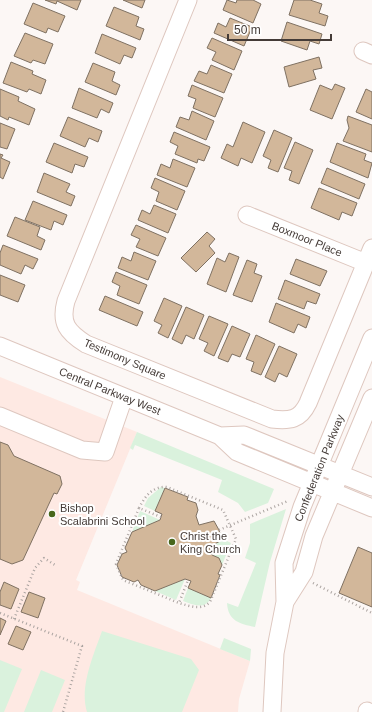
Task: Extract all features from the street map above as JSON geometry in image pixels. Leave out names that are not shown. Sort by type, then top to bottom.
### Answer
[{"type":"street","name":"Testimony Square","points":[[188,0],[66,301],[63,312],[71,335],[86,344],[272,419],[285,420],[298,417],[304,412],[308,403],[369,255]]},
{"type":"street","name":"Boxmoor Place","points":[[247,215],[369,255]]},
{"type":"street","name":"Confederation Parkway","points":[[272,712],[274,653],[285,602],[284,563],[319,465],[372,338]]},
{"type":"street","name":"Central Parkway West","points":[[0,346],[220,436],[237,452],[372,508]]},
{"type":"street","points":[[0,416],[82,450],[105,452],[124,397]]},
{"type":"street","name":"Confederation Parkway","points":[[285,602],[304,572],[314,536],[372,398]]},
{"type":"street","name":"Central Parkway West","points":[[220,436],[244,435],[372,487]]},
{"type":"path","points":[[161,486],[167,487],[224,510],[236,539],[210,602],[206,606],[197,608],[179,603],[122,580],[116,564],[138,508],[145,496],[152,490],[161,486]]},
{"type":"path","points":[[219,530],[288,501]]},
{"type":"path","points":[[138,508],[161,517]]},
{"type":"path","points":[[14,618],[34,568],[44,558],[55,565]]},
{"type":"path","points":[[179,603],[188,580]]},
{"type":"path","points":[[313,582],[372,613]]},
{"type":"path","points":[[0,613],[82,646],[63,712]]},
{"type":"shaded area","name":"Bishop Scalabrini School","points":[[0,377],[137,432],[76,580],[80,582],[77,590],[250,661],[239,699],[238,712],[0,712]]},
{"type":"green space","points":[[137,432],[274,489],[268,503],[245,512],[238,503],[218,492],[222,480],[135,445],[133,450],[130,448]]},
{"type":"green space","points":[[161,487],[165,488],[155,511],[144,506],[148,498]]},
{"type":"green space","points":[[286,509],[270,562],[255,627],[244,625],[232,618],[227,603],[238,607],[256,563],[245,558],[250,543],[250,524]]},
{"type":"green space","points":[[140,511],[160,520],[132,532]]},
{"type":"green space","points":[[227,535],[227,541],[231,543],[222,565],[219,558],[212,555],[209,547]]},
{"type":"green space","points":[[185,579],[176,600],[155,591]]},
{"type":"green space","points":[[188,588],[211,598],[206,604],[198,606],[183,601]]},
{"type":"green space","points":[[102,631],[191,659],[199,670],[182,712],[87,712],[85,702],[86,681]]},
{"type":"green space","points":[[224,638],[251,649],[250,661],[220,649]]},
{"type":"green space","points":[[0,660],[22,669],[4,712],[0,712]]},
{"type":"green space","points":[[41,670],[65,680],[52,712],[24,712]]},
{"type":"building","points":[[45,0],[81,0],[77,10],[57,1],[56,4]]},
{"type":"building","points":[[123,0],[145,0],[142,8]]},
{"type":"building","points":[[227,0],[236,3],[237,0],[253,0],[261,4],[253,23],[223,10]]},
{"type":"building","points":[[294,0],[310,0],[322,4],[319,13],[328,16],[325,26],[289,15]]},
{"type":"building","points":[[33,3],[65,16],[58,32],[48,28],[46,33],[24,24]]},
{"type":"building","points":[[114,7],[139,17],[136,26],[144,29],[140,40],[106,26]]},
{"type":"building","points":[[230,18],[252,27],[244,46],[214,33],[218,23],[226,27]]},
{"type":"building","points":[[287,22],[322,34],[319,44],[310,41],[307,50],[281,41]]},
{"type":"building","points":[[25,33],[53,44],[45,64],[33,60],[31,63],[14,56]]},
{"type":"building","points":[[102,34],[136,48],[132,58],[124,55],[120,64],[95,53]]},
{"type":"building","points":[[212,38],[242,51],[234,70],[212,60],[216,52],[207,48]]},
{"type":"building","points":[[319,57],[322,68],[313,70],[316,79],[289,87],[284,67]]},
{"type":"building","points":[[11,62],[33,71],[32,74],[46,80],[41,94],[29,89],[27,92],[3,83]]},
{"type":"building","points":[[93,63],[115,72],[112,81],[120,85],[116,95],[85,82]]},
{"type":"building","points":[[211,65],[232,74],[224,93],[194,81],[199,71],[207,74]]},
{"type":"building","points":[[335,84],[345,88],[332,119],[310,110],[320,85],[332,90]]},
{"type":"building","points":[[192,85],[223,98],[215,117],[193,108],[196,99],[188,96]]},
{"type":"building","points":[[79,88],[113,103],[109,113],[101,109],[97,118],[72,108]]},
{"type":"building","points":[[0,89],[19,97],[18,101],[35,109],[29,125],[9,117],[8,120],[0,116]]},
{"type":"building","points":[[366,89],[372,92],[372,119],[356,112]]},
{"type":"building","points":[[192,111],[214,121],[206,140],[176,127],[180,117],[189,120]]},
{"type":"building","points":[[348,116],[372,125],[372,152],[343,141],[349,128],[347,120]]},
{"type":"building","points":[[68,117],[102,131],[98,142],[89,138],[85,147],[60,136]]},
{"type":"building","points":[[243,122],[265,132],[252,163],[241,158],[238,166],[221,158],[227,144],[233,147]]},
{"type":"building","points":[[0,123],[15,129],[7,149],[0,147]]},
{"type":"building","points":[[274,130],[292,138],[278,172],[268,168],[271,160],[263,156]]},
{"type":"building","points":[[174,132],[210,147],[204,161],[198,159],[197,163],[175,154],[178,146],[170,142]]},
{"type":"building","points":[[295,142],[313,150],[299,184],[289,180],[292,171],[284,168]]},
{"type":"building","points":[[54,143],[88,157],[84,167],[75,164],[72,173],[46,162]]},
{"type":"building","points":[[337,143],[366,154],[364,160],[372,163],[368,178],[330,162]]},
{"type":"building","points":[[0,154],[3,155],[1,158],[10,162],[3,179],[0,177]]},
{"type":"building","points":[[173,159],[195,168],[187,187],[157,175],[161,164],[170,168]]},
{"type":"building","points":[[327,168],[365,184],[359,199],[321,183]]},
{"type":"building","points":[[44,173],[70,184],[66,192],[75,196],[71,206],[37,192]]},
{"type":"building","points":[[155,178],[185,191],[177,210],[156,201],[159,192],[151,188]]},
{"type":"building","points":[[319,188],[357,203],[352,216],[342,212],[339,220],[311,208]]},
{"type":"building","points":[[33,201],[67,215],[63,225],[54,221],[51,230],[25,220]]},
{"type":"building","points":[[154,205],[176,214],[168,233],[138,220],[142,210],[150,214]]},
{"type":"building","points":[[15,217],[40,227],[37,236],[45,240],[41,250],[7,236]]},
{"type":"building","points":[[136,225],[166,238],[158,256],[136,247],[140,239],[131,235]]},
{"type":"building","points":[[207,232],[215,239],[209,246],[215,253],[196,272],[181,258]]},
{"type":"building","points":[[3,245],[38,259],[33,269],[25,265],[21,274],[0,265],[0,253]]},
{"type":"building","points":[[134,252],[156,261],[148,280],[118,268],[122,257],[131,261]]},
{"type":"building","points":[[229,253],[239,257],[226,292],[207,284],[217,258],[225,262]]},
{"type":"building","points":[[296,259],[327,271],[320,286],[290,274]]},
{"type":"building","points":[[247,260],[257,264],[254,273],[262,276],[252,302],[233,295]]},
{"type":"building","points":[[116,272],[147,285],[139,304],[117,295],[120,286],[112,282]]},
{"type":"building","points":[[0,275],[25,285],[18,302],[0,295]]},
{"type":"building","points":[[285,280],[320,294],[316,304],[307,301],[304,309],[278,299]]},
{"type":"building","points":[[105,296],[143,312],[137,326],[99,310]]},
{"type":"building","points":[[164,298],[182,306],[168,338],[158,333],[162,325],[154,321]]},
{"type":"building","points":[[276,303],[310,317],[306,328],[298,324],[294,333],[269,322]]},
{"type":"building","points":[[186,307],[204,315],[194,339],[186,335],[182,344],[172,339]]},
{"type":"building","points":[[209,316],[228,324],[214,356],[204,351],[208,343],[199,339]]},
{"type":"building","points":[[232,326],[250,334],[240,357],[232,354],[228,362],[218,358]]},
{"type":"building","points":[[256,335],[275,344],[261,375],[251,371],[254,362],[246,359]]},
{"type":"building","points":[[279,346],[297,354],[287,377],[279,373],[275,382],[265,377]]},
{"type":"building","points":[[0,442],[8,445],[14,456],[60,476],[62,484],[57,494],[54,493],[23,560],[12,564],[0,559]]},
{"type":"building","name":"Christ the King Church","points":[[165,488],[188,497],[187,500],[196,503],[198,510],[196,516],[199,525],[214,521],[219,530],[222,540],[209,547],[212,555],[219,558],[222,565],[218,574],[220,575],[211,598],[188,588],[191,581],[185,579],[155,591],[141,585],[138,580],[134,582],[122,577],[117,565],[122,554],[127,552],[125,548],[132,532],[160,520],[162,514],[155,511]]},
{"type":"building","points":[[358,547],[372,553],[372,607],[339,593]]},
{"type":"building","points":[[4,582],[19,589],[11,609],[0,605],[0,592]]},
{"type":"building","points":[[29,592],[45,598],[38,618],[21,612]]},
{"type":"building","points":[[0,618],[6,621],[0,635]]},
{"type":"building","points":[[16,626],[31,632],[23,650],[8,644]]},
{"type":"place","name":"Bishop Scalabrini School","points":[[52,514]]},
{"type":"place","name":"Christ the King Church","points":[[172,542]]}]
